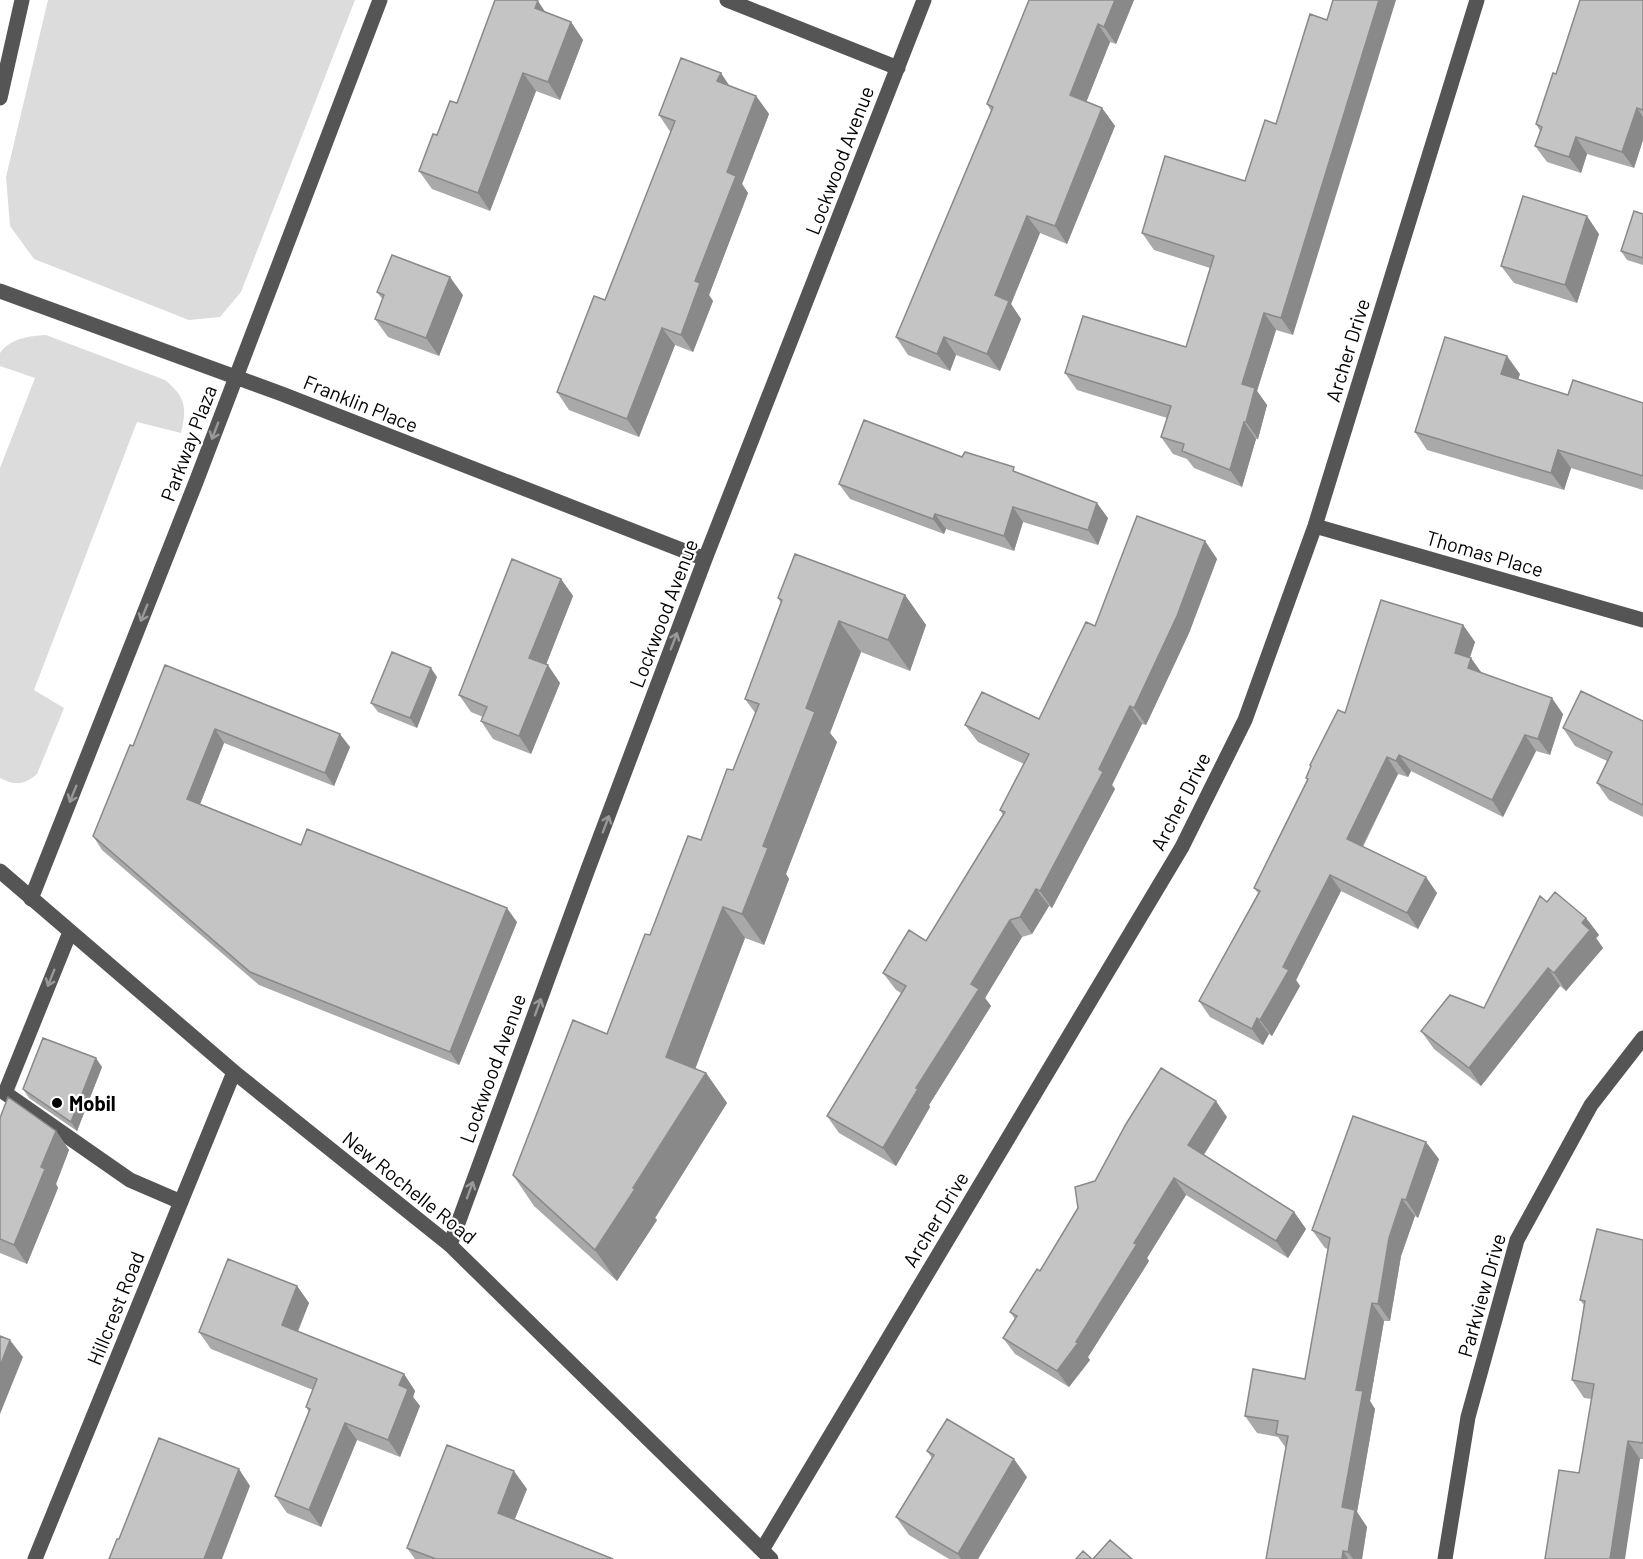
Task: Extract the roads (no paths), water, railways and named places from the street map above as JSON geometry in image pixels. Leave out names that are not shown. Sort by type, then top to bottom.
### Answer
[{"type":"street","points":[[0,98],[22,0]]},
{"type":"street","name":"Parkway Plaza","points":[[31,899],[236,377],[380,0]]},
{"type":"street","points":[[727,0],[898,68]]},
{"type":"street","name":"Lockwood Avenue","points":[[450,1245],[588,869],[705,560],[924,0]]},
{"type":"street","name":"Archer Drive","points":[[766,1555],[1182,847],[1245,720],[1315,526],[1477,0]]},
{"type":"street","name":"Franklin Place","points":[[0,291],[236,377],[705,560]]},
{"type":"street","name":"Thomas Place","points":[[1315,526],[1643,620]]},
{"type":"street","name":"New Rochelle Road","points":[[0,871],[234,1072],[450,1245],[766,1555]]},
{"type":"street","points":[[70,932],[5,1093],[130,1180],[181,1202]]},
{"type":"street","name":"Parkview Drive","points":[[1444,1559],[1468,1417],[1516,1240],[1591,1105],[1643,1038]]},
{"type":"street","name":"Hillcrest Road","points":[[34,1559],[234,1072]]},
{"type":"place","name":"Mobil","points":[[57,1103]]}]
